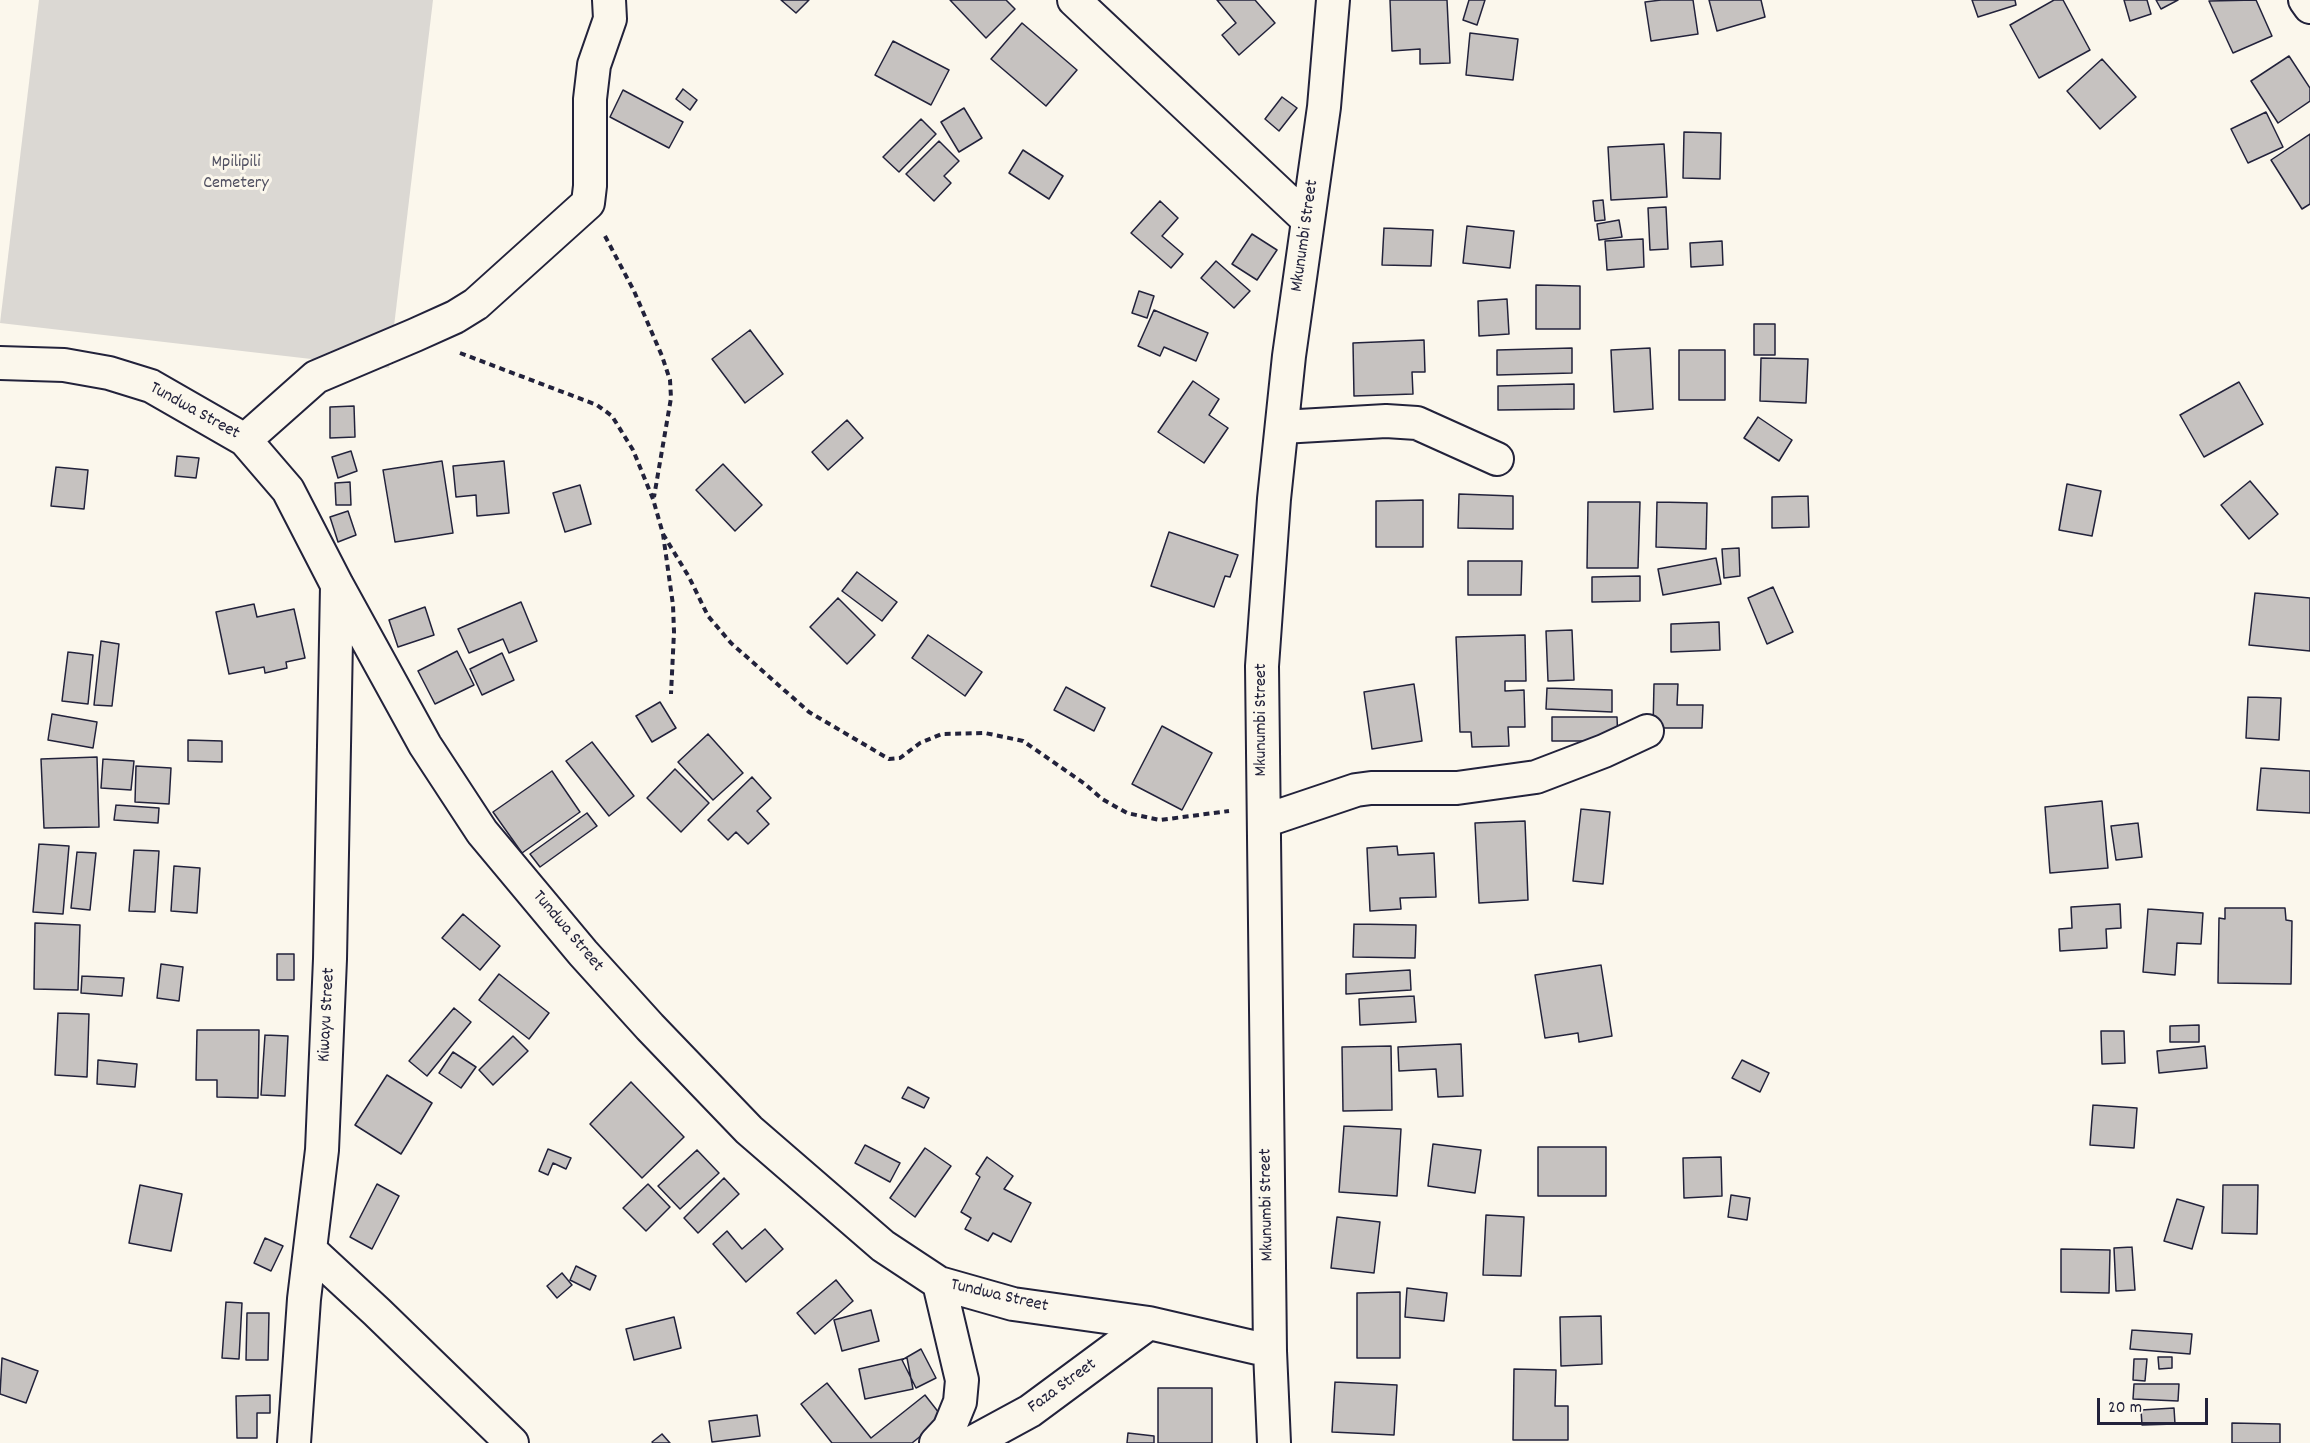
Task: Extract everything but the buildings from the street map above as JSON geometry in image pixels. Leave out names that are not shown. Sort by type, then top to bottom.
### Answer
[{"type":"street","points":[[245,440],[316,377],[455,317],[476,304],[588,203],[590,99],[594,65],[610,19],[609,0]]},
{"type":"street","points":[[1074,0],[1308,220]]},
{"type":"street","name":"Mkunumbi Street","points":[[1274,1443],[1270,1351],[1262,666],[1281,427],[1324,107],[1333,0]]},
{"type":"street","points":[[2305,0],[2310,7]]},
{"type":"street","name":"Tundwa Street","points":[[0,363],[64,365],[109,373],[151,386],[245,440],[288,490],[425,745],[482,832],[583,953],[749,1130],[883,1246],[939,1283],[1013,1304],[1149,1323],[1270,1351]]},
{"type":"street","points":[[1281,427],[1386,421],[1417,423],[1497,459]]},
{"type":"street","name":"Kiwayu Street","points":[[294,1443],[304,1299],[322,1150],[330,959],[337,585]]},
{"type":"street","points":[[1264,814],[1356,790],[1457,788],[1536,777],[1604,751],[1647,731]]},
{"type":"street","points":[[310,1250],[512,1443]]},
{"type":"street","points":[[936,1443],[949,1429],[960,1402],[962,1380],[939,1283]]},
{"type":"street","name":"Faza Street","points":[[971,1443],[1030,1411],[1149,1323]]},
{"type":"path","points":[[588,203],[634,291],[670,380],[671,398],[653,499]]},
{"type":"path","points":[[415,335],[597,405],[612,417],[633,450],[653,499],[663,534],[673,605],[674,632],[670,694]]},
{"type":"path","points":[[663,534],[708,616],[731,643],[809,712],[890,759],[900,758],[920,743],[942,734],[985,733],[1023,741],[1102,799],[1127,813],[1160,820],[1264,814]]},
{"type":"green space","name":"Mpilipili Cemetery","points":[[39,0],[433,0],[389,368],[0,323]]}]
